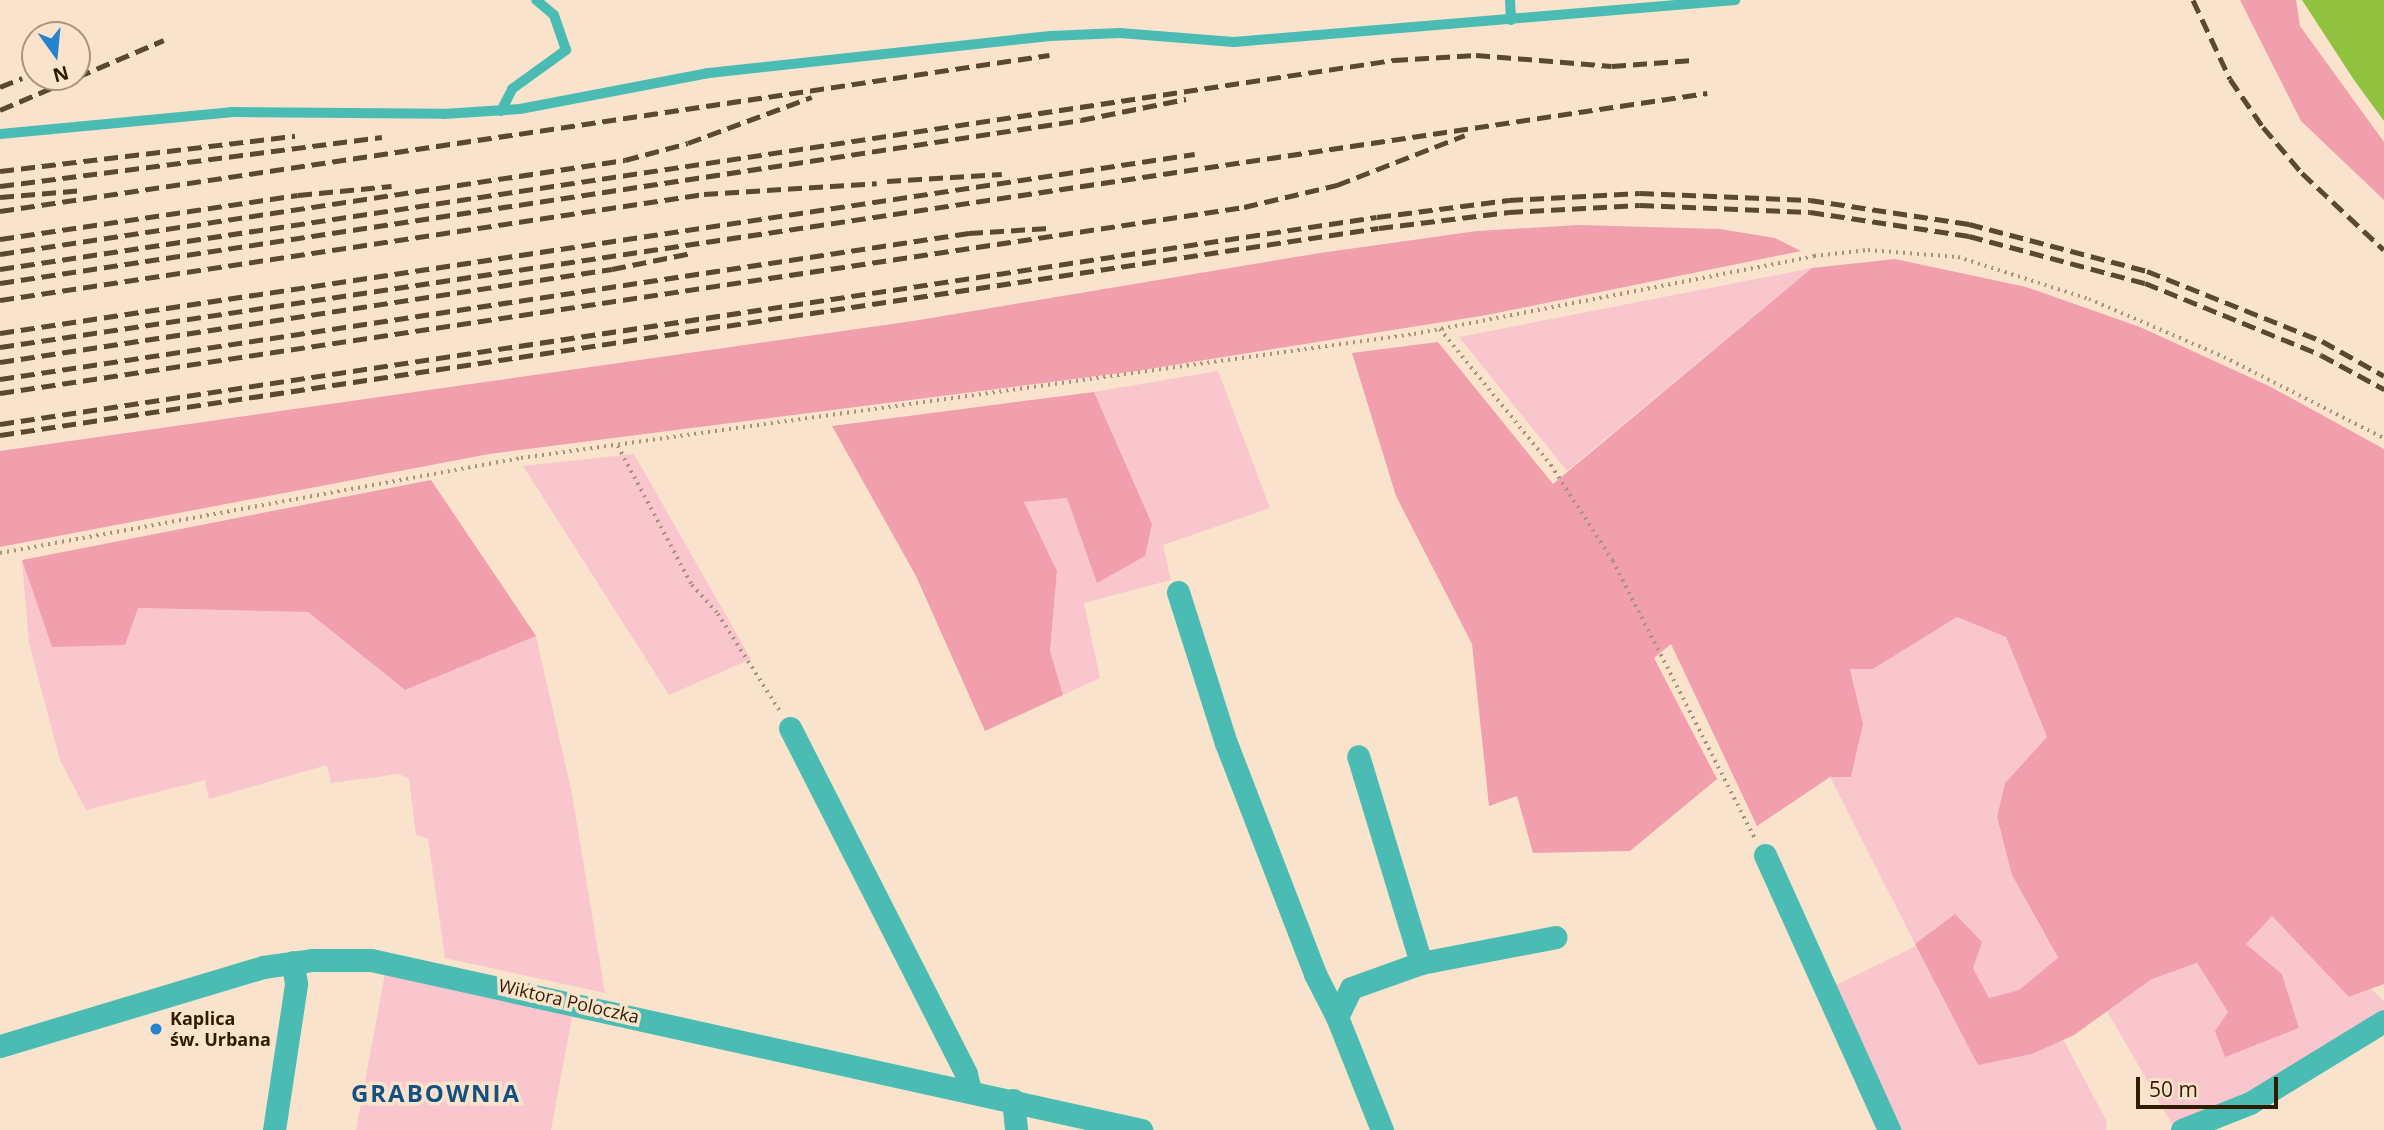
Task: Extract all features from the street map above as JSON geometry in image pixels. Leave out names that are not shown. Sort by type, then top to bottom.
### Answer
[{"type":"street","points":[[1178,592],[1226,743],[1315,974],[1337,1017],[1382,1130]]},
{"type":"street","points":[[790,728],[966,1074],[970,1090]]},
{"type":"street","points":[[1358,756],[1421,963]]},
{"type":"street","points":[[1765,855],[1889,1130]]},
{"type":"street","points":[[1337,1017],[1351,988],[1421,963],[1556,937]]},
{"type":"street","name":"Wiktora Poloczka","points":[[0,1046],[178,991],[293,962],[348,959],[402,964],[1141,1130]]},
{"type":"street","points":[[274,1130],[296,984],[293,962]]},
{"type":"street","points":[[2182,1130],[2250,1103],[2384,1021]]},
{"type":"street","points":[[1013,1100],[1016,1130]]},
{"type":"lane","points":[[501,111],[512,89],[566,50],[554,15],[536,0]]},
{"type":"lane","points":[[1510,0],[1511,20]]},
{"type":"lane","points":[[0,134],[275,110],[501,111],[545,107],[709,73],[1049,36],[1119,33],[1234,42],[1735,0]]},
{"type":"path","points":[[0,553],[498,462],[1440,330],[1828,254],[1868,250],[1941,254],[2006,270],[2131,315],[2384,438]]},
{"type":"path","points":[[1440,330],[1551,465],[1613,561],[1765,855]]},
{"type":"path","points":[[618,446],[692,585],[758,671],[790,728]]},
{"type":"shaded area","points":[[2240,0],[2296,0],[2300,26],[2384,142],[2384,200],[2301,121]]},
{"type":"shaded area","points":[[2302,0],[2384,0],[2384,121],[2354,80]]},
{"type":"shaded area","points":[[1579,225],[1720,229],[1775,238],[1801,251],[1487,315],[1136,371],[489,454],[0,547],[0,451],[913,321],[1320,253],[1477,231]]},
{"type":"shaded area","points":[[1895,259],[2026,287],[2140,327],[2269,386],[2384,449],[2384,984],[2349,997],[2272,916],[2246,944],[2282,974],[2299,1028],[2225,1057],[2215,1031],[2228,1012],[2197,963],[2152,979],[2074,1035],[2032,1054],[1978,1065],[1915,944],[1955,914],[1982,942],[1973,968],[1989,998],[2019,990],[2058,958],[2012,875],[1997,817],[2005,783],[2047,737],[2006,637],[1957,617],[1873,669],[1850,669],[1863,724],[1851,777],[1830,777],[1757,826],[1671,644],[1654,658],[1717,779],[1630,851],[1533,853],[1517,796],[1489,806],[1472,644],[1396,496],[1352,353],[1438,342],[1553,484],[1812,268]]},
{"type":"shaded area","points":[[1812,268],[1567,471],[1459,337]]},
{"type":"shaded area","points":[[1218,371],[1270,508],[1163,545],[1171,580],[1084,603],[1100,678],[1063,695],[1050,651],[1057,571],[1024,502],[1067,498],[1152,524],[1094,392]]},
{"type":"shaded area","points":[[1094,392],[1152,524],[1145,556],[1097,583],[1067,498],[1024,502],[1057,571],[1050,651],[1063,695],[985,731],[916,576],[832,426]]},
{"type":"shaded area","points":[[634,454],[751,659],[669,695],[523,466]]},
{"type":"shaded area","points":[[431,480],[536,636],[405,690],[308,612],[138,608],[125,645],[52,647],[22,560]]},
{"type":"shaded area","points":[[22,560],[52,647],[138,608],[308,612],[405,690],[536,636],[572,794],[605,993],[445,958],[428,839],[416,835],[409,779],[399,774],[331,783],[327,765],[209,799],[205,780],[86,810],[60,760],[29,643]]},
{"type":"shaded area","points":[[1957,617],[2006,637],[2047,737],[2005,783],[1997,817],[2012,875],[2058,959],[2019,990],[1989,998],[1973,968],[1917,946],[2032,1054],[2063,1039],[2107,1122],[2106,1130],[1897,1130],[1836,985],[1916,946],[1830,777],[1851,777],[1863,724],[1850,669],[1873,669]]},
{"type":"shaded area","points":[[2272,915],[2349,997],[2371,989],[2384,1001],[2384,1009],[2228,1106],[2172,1124],[2107,1011],[2152,979],[2197,963],[2228,1012],[2268,1039],[2299,1028],[2282,974],[2245,944]]},
{"type":"shaded area","points":[[385,973],[573,1012],[551,1130],[356,1130]]},
{"type":"railway","points":[[2193,0],[2230,79],[2263,127],[2302,173],[2384,250]]},
{"type":"railway","points":[[0,110],[164,40]]},
{"type":"railway","points":[[0,211],[1049,55]]},
{"type":"railway","points":[[0,269],[1394,60],[1476,55],[1612,66],[1693,60]]},
{"type":"railway","points":[[0,87],[21,78]]},
{"type":"railway","points":[[0,347],[1707,93]]},
{"type":"railway","points":[[0,254],[625,160],[688,143],[812,97]]},
{"type":"railway","points":[[0,283],[1081,120],[1186,99]]},
{"type":"railway","points":[[0,393],[1244,207],[1337,185],[1465,135]]},
{"type":"railway","points":[[0,171],[295,136]]},
{"type":"railway","points":[[0,186],[382,137]]},
{"type":"railway","points":[[0,333],[1195,154]]},
{"type":"railway","points":[[887,181],[1002,174]]},
{"type":"railway","points":[[0,300],[704,194],[877,183]]},
{"type":"railway","points":[[0,239],[298,195],[392,186]]},
{"type":"railway","points":[[0,197],[84,190]]},
{"type":"railway","points":[[0,424],[1377,217],[1509,200],[1640,193],[1810,200],[1969,224],[2147,271],[2322,341],[2384,376]]},
{"type":"railway","points":[[0,435],[1379,228],[1509,212],[1640,205],[1810,212],[1969,236],[2145,283],[2321,355],[2384,389]]},
{"type":"railway","points":[[0,379],[969,233],[1049,228]]},
{"type":"railway","points":[[0,362],[612,269],[691,253]]},
{"type":"place","name":"Kaplica św. Urbana","points":[[156,1029]]},
{"type":"district","name":"GRABOWNIA","points":[[436,1093]]}]
